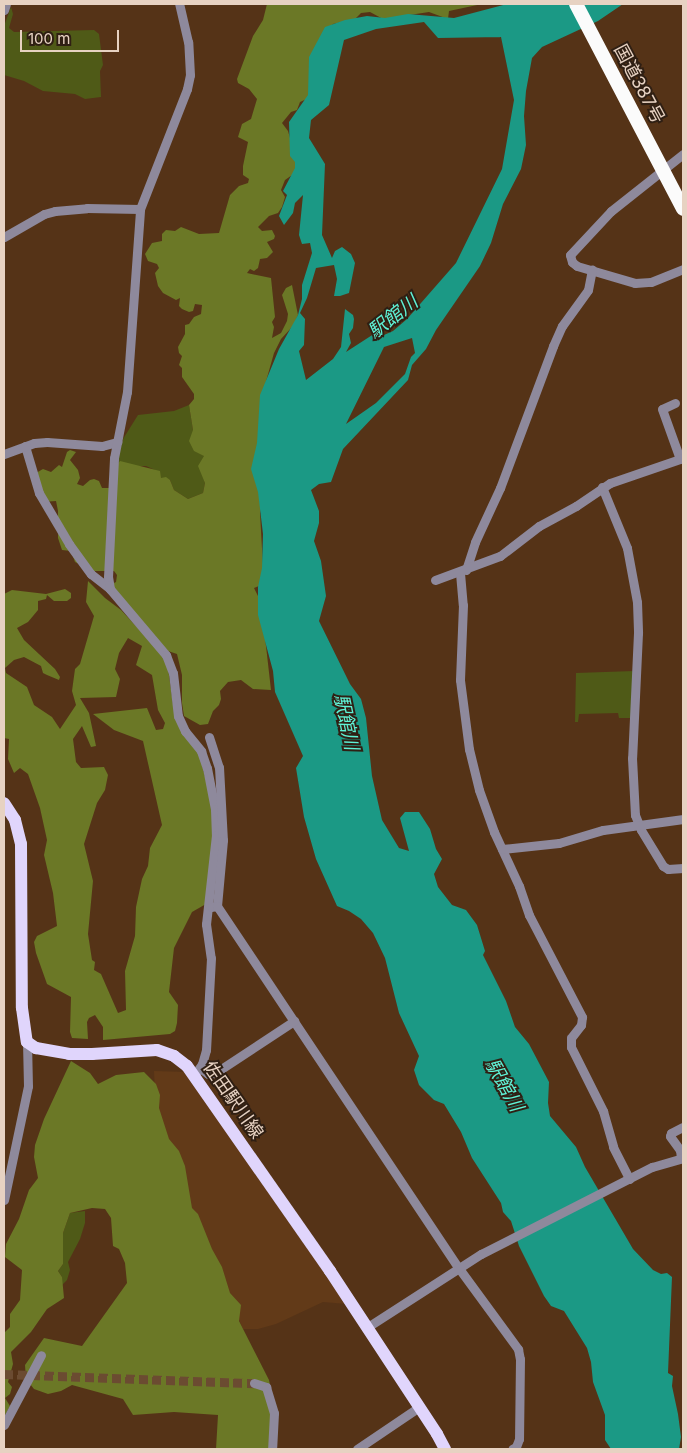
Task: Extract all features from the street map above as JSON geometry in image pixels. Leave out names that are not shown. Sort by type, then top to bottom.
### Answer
[{"type":"highway","name":"国道387号","points":[[576,4],[683,209]]},
{"type":"main road","points":[[4,802],[15,820],[21,844],[22,1008],[27,1042]]},
{"type":"main road","name":"佐田駅川線","points":[[27,1042],[36,1048],[69,1054],[92,1054],[143,1049],[162,1051],[182,1060],[198,1071],[445,1449]]},
{"type":"street","points":[[4,10],[6,4]]},
{"type":"street","points":[[110,589],[109,559],[114,458],[127,392],[140,209],[187,89],[190,75],[188,42],[179,4]]},
{"type":"street","points":[[683,154],[662,168],[611,211],[570,255],[574,264],[640,284],[683,269]]},
{"type":"street","points":[[4,237],[44,214],[55,211],[87,208],[140,209]]},
{"type":"street","points":[[592,269],[588,290],[562,326],[553,346],[500,488],[478,534],[463,572],[459,669],[464,718],[479,790],[519,886],[528,915],[582,1017],[581,1025],[571,1038],[571,1047],[603,1111],[613,1147],[628,1179]]},
{"type":"street","points":[[435,580],[463,572],[506,552],[539,526],[576,506],[602,487],[617,480],[653,470],[682,459],[662,409],[675,403]]},
{"type":"street","points":[[4,454],[25,446],[47,442],[102,446],[117,442]]},
{"type":"street","points":[[25,446],[39,493],[82,561],[98,581],[110,589],[166,655],[173,673],[178,716],[185,731],[200,751],[207,768],[215,809],[216,835],[206,930],[212,958],[206,1050],[198,1071],[208,1074],[214,1073],[294,1021]]},
{"type":"street","points":[[602,487],[627,548],[637,602],[638,633],[632,758],[638,825],[666,868],[683,868]]},
{"type":"street","points":[[209,737],[218,767],[223,827],[223,854],[217,906],[458,1267],[519,1354],[520,1439],[512,1449]]},
{"type":"street","points":[[502,849],[559,843],[603,830],[683,819]]},
{"type":"street","points":[[208,907],[217,906]]},
{"type":"street","points":[[4,1200],[28,1086],[27,1042]]},
{"type":"street","points":[[366,1328],[458,1267],[492,1248],[658,1164],[682,1158],[680,1150],[670,1136],[683,1127]]},
{"type":"street","points":[[4,1424],[41,1356]]},
{"type":"street","points":[[254,1382],[266,1387],[274,1413],[272,1449]]},
{"type":"street","points":[[357,1449],[419,1407]]},
{"type":"shaded area","points":[[154,1071],[186,1072],[347,1304],[323,1302],[276,1324],[258,1329],[243,1329],[177,1182],[156,1120]]},
{"type":"green space","points":[[267,4],[482,4],[449,11],[448,19],[429,12],[383,19],[370,12],[361,13],[355,19],[333,24],[324,34],[309,98],[300,102],[297,110],[291,112],[282,123],[288,131],[299,159],[295,173],[285,180],[281,190],[285,197],[282,207],[278,213],[269,216],[258,227],[262,231],[272,230],[275,236],[274,239],[267,242],[273,252],[267,258],[260,259],[258,268],[254,271],[250,269],[247,273],[271,278],[275,317],[272,322],[274,327],[272,338],[281,333],[287,321],[288,314],[282,295],[286,288],[292,285],[298,315],[293,326],[281,339],[274,353],[265,385],[263,498],[260,513],[264,584],[254,588],[261,602],[271,690],[253,689],[241,680],[228,682],[220,691],[221,699],[219,705],[213,711],[208,724],[200,725],[184,716],[182,675],[177,654],[168,651],[120,599],[112,584],[116,582],[117,575],[114,571],[94,571],[75,562],[71,551],[62,550],[58,538],[56,501],[42,502],[36,496],[34,486],[36,473],[43,469],[51,472],[59,465],[62,467],[67,452],[70,450],[76,452],[70,460],[78,470],[80,478],[77,484],[83,486],[94,479],[99,481],[102,488],[113,488],[116,466],[120,461],[160,471],[161,478],[166,477],[170,480],[174,490],[188,499],[203,493],[205,483],[198,466],[204,456],[194,451],[189,441],[193,430],[189,405],[194,399],[194,394],[182,377],[182,368],[179,365],[182,356],[179,353],[178,347],[185,334],[185,325],[201,314],[202,305],[195,304],[193,311],[189,312],[179,306],[180,298],[176,300],[163,293],[158,286],[155,273],[159,268],[157,264],[148,261],[145,254],[152,243],[162,241],[162,234],[166,230],[175,231],[181,227],[199,234],[219,233],[230,195],[239,186],[248,183],[249,179],[243,175],[243,166],[248,142],[238,137],[242,124],[251,119],[257,99],[249,89],[238,83],[237,79],[253,36],[263,20]]},
{"type":"green space","points":[[11,7],[13,14],[9,28],[14,32],[94,30],[99,34],[103,65],[100,71],[101,97],[85,99],[75,94],[43,91],[24,81],[4,75],[4,26]]},
{"type":"green space","points":[[189,405],[193,430],[204,456],[203,474],[205,483],[203,493],[188,499],[174,490],[170,480],[161,478],[155,470],[146,466],[116,466],[123,439],[138,415],[174,411]]},
{"type":"green space","points":[[88,581],[105,598],[121,610],[162,654],[168,668],[173,704],[199,752],[215,818],[206,904],[192,912],[174,948],[169,992],[178,1005],[175,1031],[170,1034],[103,1040],[103,1027],[95,1015],[89,1018],[87,1022],[88,1039],[72,1038],[70,1032],[71,997],[47,984],[36,953],[34,942],[37,936],[57,926],[53,893],[44,855],[47,840],[40,808],[28,774],[20,768],[14,773],[8,759],[9,739],[4,738],[4,594],[12,590],[46,594],[65,589],[71,593],[71,598],[67,601],[54,601],[47,595],[46,599],[38,601],[38,610],[28,622],[17,628],[24,640],[55,669],[60,677],[59,680],[43,673],[41,666],[24,657],[14,660],[5,668],[6,673],[27,687],[34,705],[52,717],[60,729],[76,705],[72,691],[75,669],[80,664],[94,616],[86,602]],"holes":[[[128,638],[142,646],[136,665],[152,675],[158,710],[165,723],[163,729],[156,730],[147,708],[93,714],[114,730],[143,741],[162,825],[150,848],[148,866],[142,879],[136,907],[135,936],[125,971],[126,1010],[118,1013],[101,974],[94,970],[95,962],[92,960],[88,934],[93,881],[84,844],[97,803],[105,790],[108,775],[104,767],[81,768],[76,762],[73,739],[82,726],[91,747],[96,746],[89,713],[80,698],[116,697],[120,679],[115,669],[119,653]]]},
{"type":"green space","points":[[634,671],[632,718],[619,718],[618,713],[579,714],[578,722],[575,722],[576,673]]},
{"type":"green space","points":[[71,1061],[90,1073],[98,1084],[116,1075],[144,1072],[156,1084],[160,1095],[159,1108],[169,1139],[179,1151],[185,1166],[192,1208],[198,1214],[212,1249],[222,1267],[230,1293],[241,1305],[239,1321],[269,1380],[277,1417],[269,1449],[216,1449],[218,1415],[174,1412],[133,1415],[123,1399],[72,1385],[61,1391],[48,1394],[34,1389],[26,1379],[25,1365],[44,1338],[82,1346],[127,1283],[125,1263],[119,1249],[113,1246],[111,1218],[105,1209],[92,1208],[70,1213],[63,1233],[63,1264],[58,1271],[62,1277],[64,1298],[47,1309],[31,1332],[11,1352],[13,1364],[8,1382],[12,1387],[10,1394],[5,1398],[10,1406],[4,1417],[4,1333],[10,1327],[10,1314],[20,1300],[22,1270],[5,1257],[6,1244],[19,1219],[29,1190],[38,1178],[34,1157],[35,1145],[44,1119]]},
{"type":"green space","points":[[85,1211],[85,1223],[80,1239],[68,1262],[70,1270],[67,1280],[61,1286],[62,1277],[58,1271],[63,1264],[63,1233],[70,1213]]},
{"type":"water","name":"駅館川","points":[[507,4],[623,4],[598,21],[542,47],[532,58],[526,91],[524,116],[526,145],[521,169],[503,204],[491,243],[480,266],[436,330],[426,349],[412,365],[408,380],[343,449],[331,482],[319,484],[311,490],[319,511],[319,523],[314,541],[321,561],[326,596],[319,621],[350,684],[361,699],[366,718],[372,776],[382,820],[399,848],[409,851],[400,818],[405,812],[419,812],[430,829],[436,849],[442,859],[434,874],[438,887],[452,905],[466,910],[477,925],[485,951],[483,955],[506,1001],[515,1027],[529,1044],[549,1082],[548,1103],[550,1116],[576,1147],[585,1167],[633,1249],[653,1270],[661,1274],[667,1273],[672,1277],[668,1373],[673,1376],[672,1386],[681,1437],[679,1449],[611,1449],[605,1440],[605,1415],[593,1382],[591,1362],[587,1348],[564,1311],[551,1306],[544,1296],[519,1246],[511,1221],[503,1212],[501,1203],[472,1158],[461,1132],[444,1104],[434,1100],[419,1085],[414,1070],[419,1056],[399,1013],[385,958],[373,933],[361,919],[337,906],[316,859],[304,817],[296,768],[303,756],[275,692],[273,671],[258,615],[258,587],[262,568],[263,534],[258,492],[251,469],[257,443],[260,395],[279,349],[298,315],[302,299],[302,285],[312,253],[310,243],[302,244],[299,235],[303,195],[295,203],[293,213],[284,225],[279,216],[287,195],[283,191],[295,168],[295,162],[290,156],[289,122],[308,95],[309,57],[325,27],[345,20],[367,16],[385,18],[408,14],[454,18]],"holes":[[[424,22],[438,38],[501,37],[514,100],[502,169],[456,263],[407,319],[393,331],[384,335],[380,330],[346,352],[351,343],[349,334],[353,328],[354,319],[353,315],[345,309],[341,347],[333,359],[306,380],[299,351],[304,345],[305,319],[300,313],[307,298],[316,268],[334,265],[337,279],[334,296],[340,296],[349,293],[355,263],[351,254],[342,247],[335,251],[332,258],[322,235],[325,164],[309,138],[311,120],[329,105],[344,40],[376,29]],[[412,338],[415,353],[411,357],[405,374],[376,403],[346,424],[384,347]]]},
{"type":"tunnel","points":[[4,1374],[254,1383]]}]
